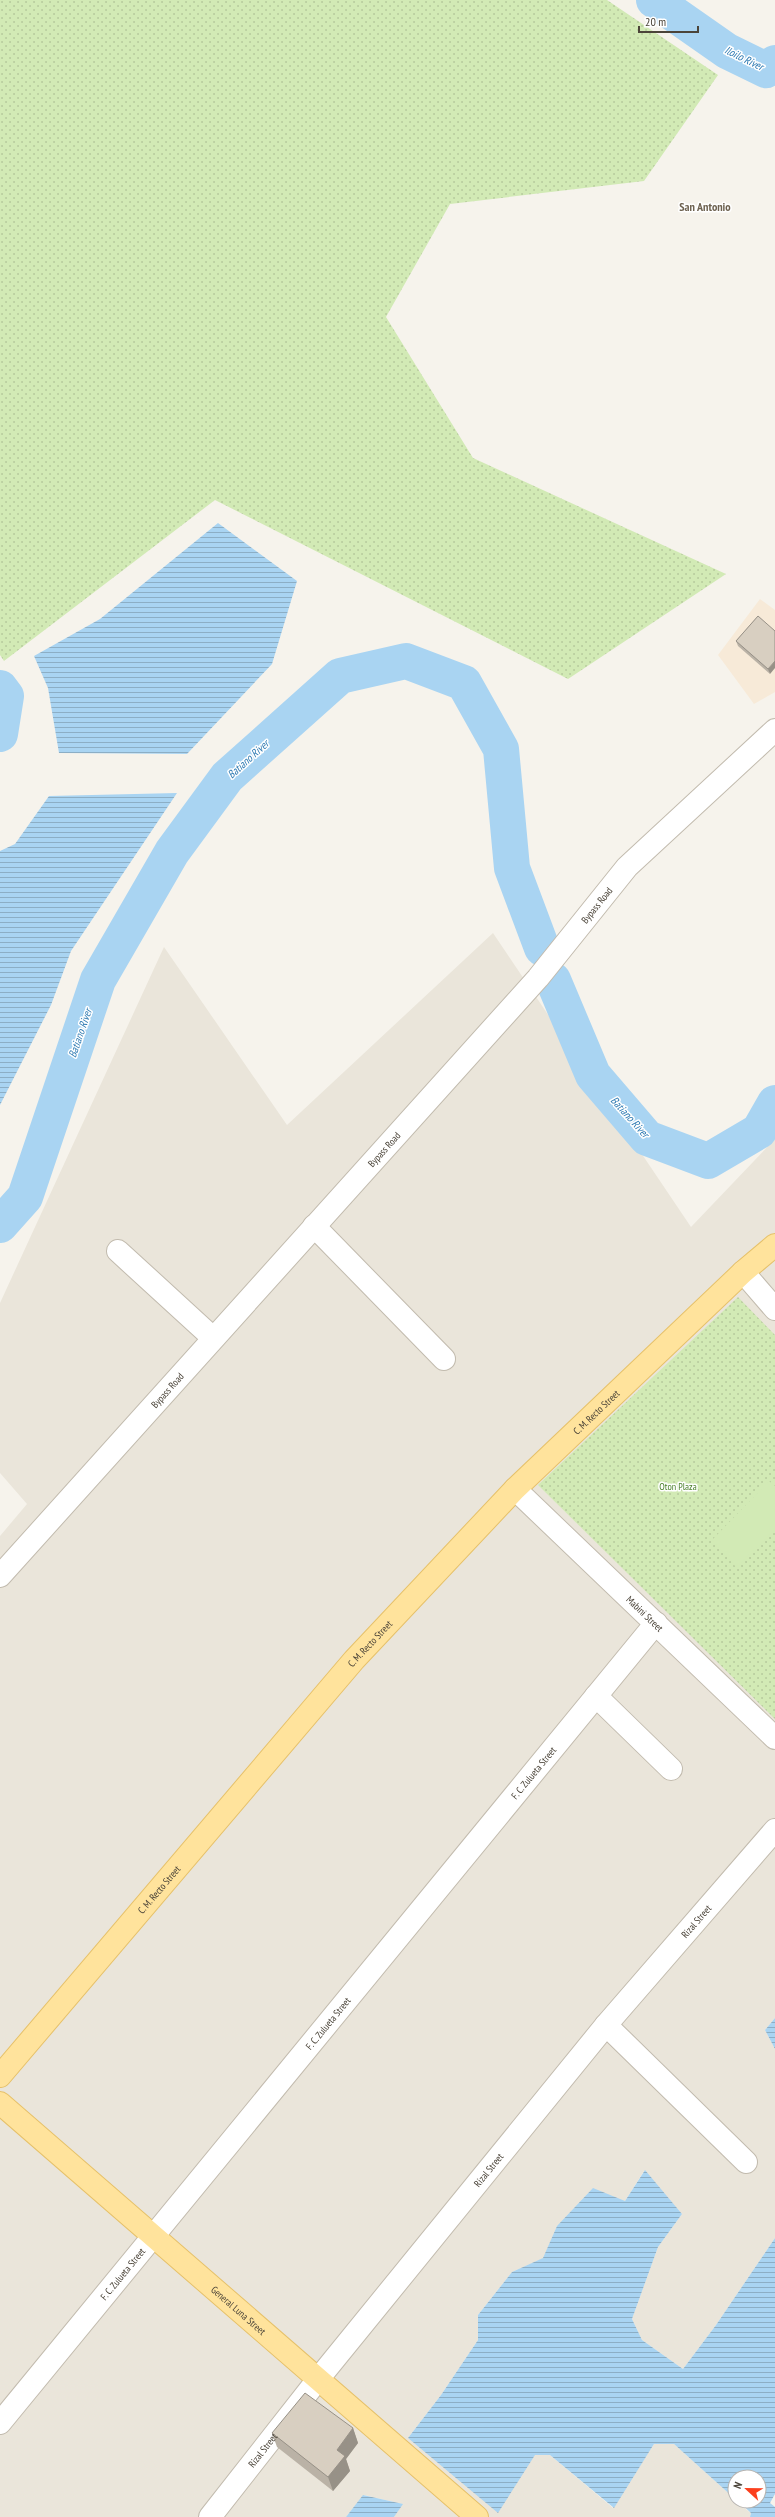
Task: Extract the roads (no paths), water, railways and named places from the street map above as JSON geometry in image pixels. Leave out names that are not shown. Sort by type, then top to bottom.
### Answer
[{"type":"main road","name":"C. M. Recto Street","points":[[0,2076],[354,1660],[515,1489],[742,1272],[775,1245]]},
{"type":"main road","name":"General Luna Street","points":[[0,2103],[154,2238],[319,2378],[477,2517]]},
{"type":"street","name":"Bypass Road","points":[[0,1576],[538,978],[627,867],[775,730]]},
{"type":"street","points":[[314,1226],[444,1359]]},
{"type":"street","points":[[118,1251],[213,1338]]},
{"type":"street","points":[[742,1272],[775,1309]]},
{"type":"street","name":"Mabini Street","points":[[515,1489],[775,1738]]},
{"type":"street","name":"F. C. Zulueta Street","points":[[0,2423],[154,2238],[656,1623]]},
{"type":"street","points":[[596,1696],[671,1769]]},
{"type":"street","name":"Rizal Street","points":[[210,2517],[319,2378],[606,2025],[775,1830]]},
{"type":"street","points":[[606,2025],[746,2162]]},
{"type":"water","points":[[218,523],[297,581],[272,664],[187,754],[59,753],[48,688],[34,656],[100,619]]},
{"type":"water","points":[[177,793],[71,951],[51,1005],[0,1105],[0,851],[15,844],[49,796]]},
{"type":"water","points":[[775,2018],[775,2049],[765,2030]]},
{"type":"water","points":[[645,2170],[682,2214],[658,2247],[632,2319],[642,2340],[683,2369],[716,2325],[775,2238],[775,2494],[770,2503],[775,2507],[775,2517],[750,2517],[751,2513],[747,2509],[767,2509],[767,2469],[727,2469],[727,2492],[674,2444],[654,2444],[614,2508],[550,2455],[535,2455],[498,2513],[408,2438],[441,2395],[478,2340],[478,2315],[512,2272],[543,2258],[557,2226],[593,2188],[625,2201]]},
{"type":"water","points":[[363,2495],[403,2504],[394,2517],[346,2517]]},
{"type":"waterway","name":"Iloilo River","points":[[654,0],[727,51],[766,70],[775,63]]},
{"type":"waterway","name":"Batiano River","points":[[0,1225],[25,1197],[98,980],[172,852],[227,777],[340,676],[406,661],[464,683],[501,749],[512,868],[542,948]]},
{"type":"waterway","name":"Batiano River","points":[[0,688],[6,696],[0,734]]},
{"type":"waterway","name":"Batiano River","points":[[553,980],[593,1075],[647,1138],[708,1161],[759,1131],[775,1103]]},
{"type":"district","name":"San Antonio","points":[[705,207]]},
{"type":"park label","name":"Oton Plaza","points":[[678,1486]]}]
